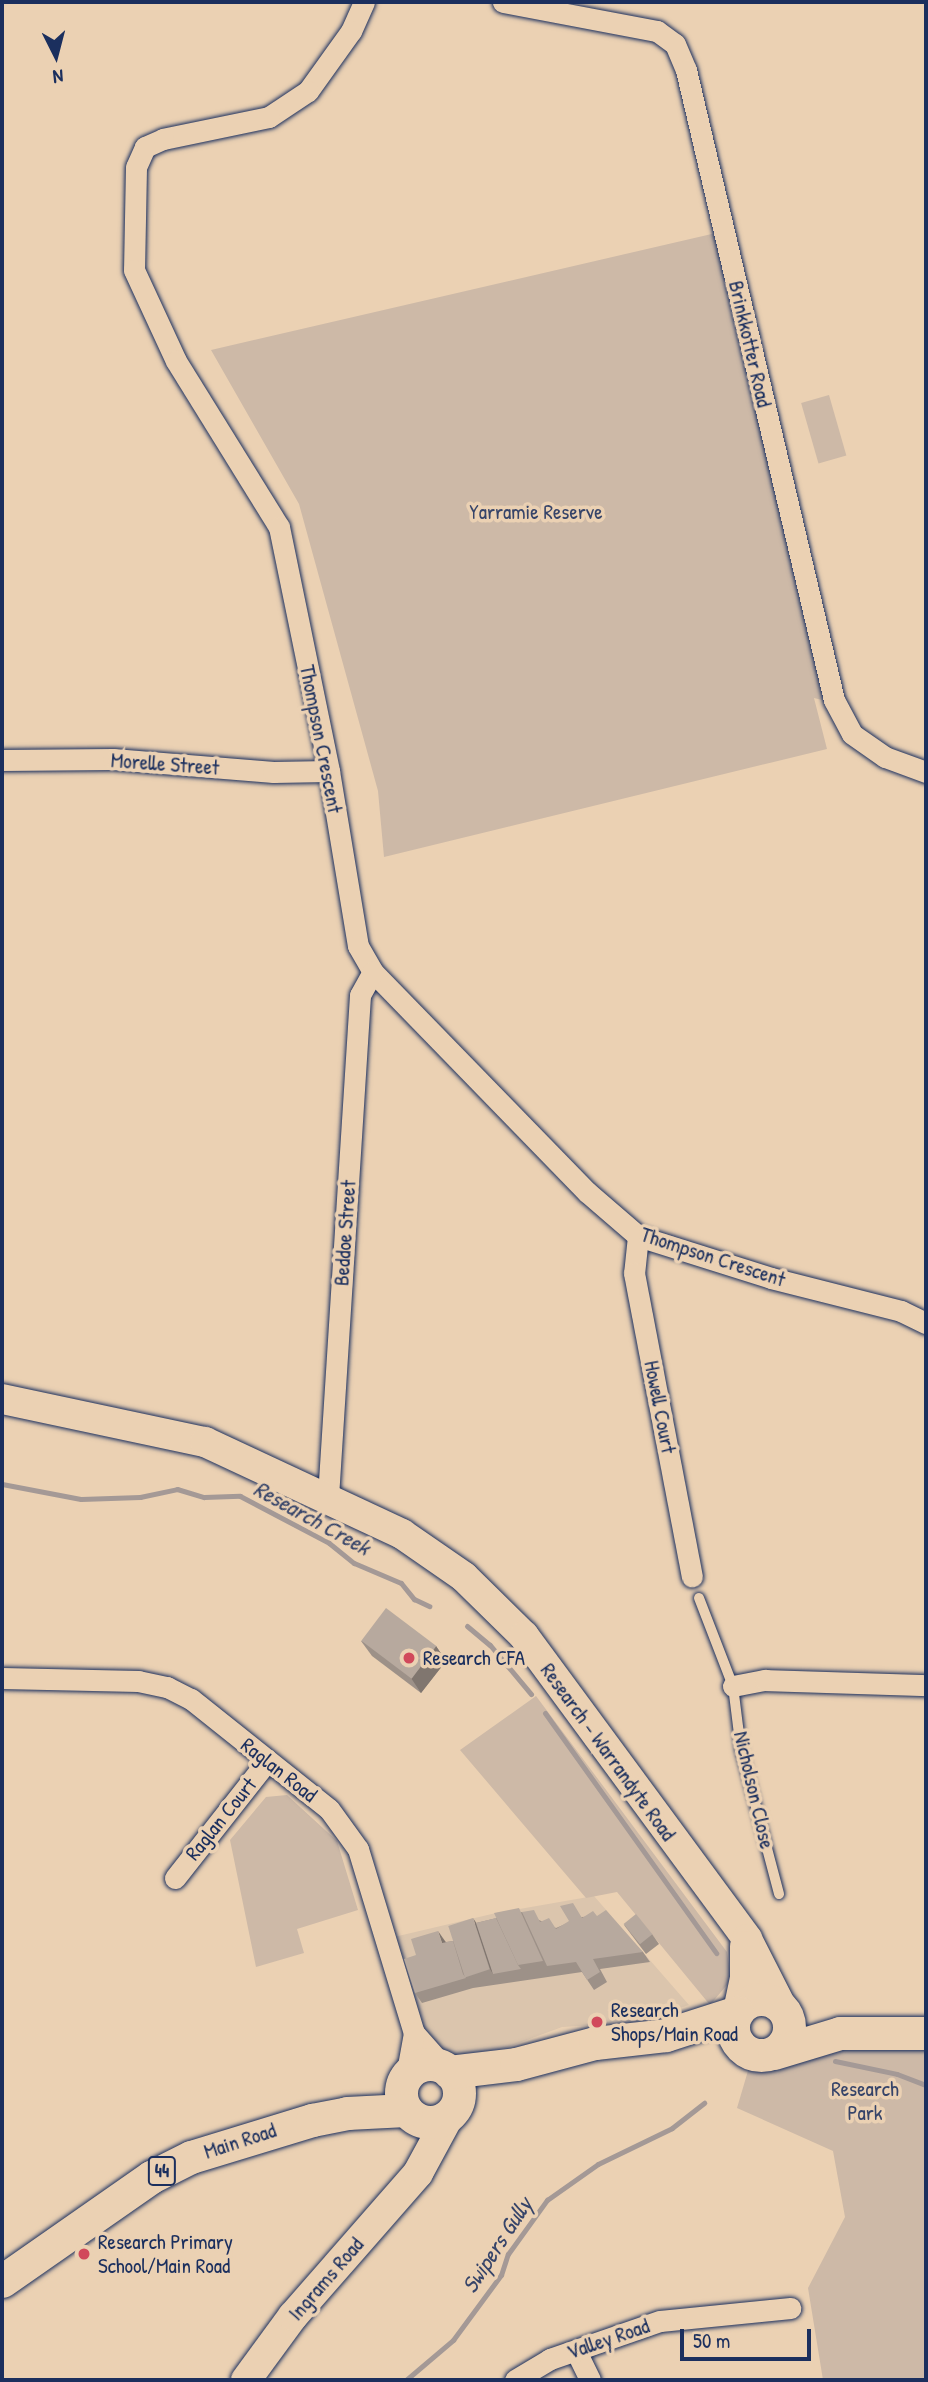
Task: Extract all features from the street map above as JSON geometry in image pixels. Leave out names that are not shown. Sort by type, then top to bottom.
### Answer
[{"type":"main road","name":"Research – Warrandyte Road","points":[[2,1399],[205,1442],[328,1497],[402,1534],[464,1577],[524,1636],[741,1932],[782,2008]]},
{"type":"main road","name":"Research – Warrandyte Road","points":[[738,2011],[746,1968],[741,1932]]},
{"type":"main road","points":[[411,2180],[418,2151],[406,2097],[420,2066],[447,2071],[516,2064],[595,2043],[666,2035],[738,2011],[758,1999],[860,2031]]},
{"type":"main road","points":[[759,2052],[789,2036],[782,2008]]},
{"type":"main road","points":[[738,2011],[733,2033],[759,2052]]},
{"type":"main road","points":[[666,2035],[720,2042],[759,2052],[825,2036],[860,2031],[926,2033]]},
{"type":"main road","points":[[406,2097],[427,2122],[453,2111],[484,2082],[516,2064]]},
{"type":"main road","points":[[447,2071],[457,2085],[453,2111]]},
{"type":"main road","name":"Main Road","points":[[2,2281],[167,2168],[249,2135],[406,2097]]},
{"type":"main road","name":"Ingrams Road","points":[[246,2380],[280,2332],[411,2180],[453,2111]]},
{"type":"street","name":"Thompson Crescent","points":[[363,2],[351,31],[308,91],[269,117],[163,139],[145,148],[136,167],[134,270],[176,361],[279,527],[329,771],[358,946],[373,972],[587,1192],[638,1236],[771,1278],[901,1311],[926,1323]]},
{"type":"street","name":"Brinkkotter Road","points":[[503,2],[657,31],[675,44],[686,70],[834,700],[852,734],[885,757],[926,772]]},
{"type":"street","name":"Morelle Street","points":[[2,760],[113,759],[273,772],[329,771]]},
{"type":"street","name":"Beddoe Street","points":[[328,1497],[360,995],[373,972]]},
{"type":"street","name":"Howell Court","points":[[638,1236],[635,1273],[692,1577]]},
{"type":"street","name":"Raglan Road","points":[[2,1678],[138,1681],[167,1687],[191,1699],[329,1809],[358,1849],[414,2034],[406,2097]]},
{"type":"street","points":[[733,1686],[765,1680],[926,1685]]},
{"type":"street","name":"Raglan Court","points":[[174,1878],[267,1761]]},
{"type":"street","name":"Raglan Road","points":[[414,2034],[447,2071]]},
{"type":"street","name":"Valley Road","points":[[516,2380],[550,2359],[660,2321],[790,2308]]},
{"type":"street","points":[[576,2351],[590,2380]]},
{"type":"lane","name":"Nicholson Close","points":[[699,1598],[733,1686],[741,1750],[779,1894]]},
{"type":"shaded area","points":[[594,1896],[689,2005],[636,2022],[562,2027],[505,2048],[455,2056],[428,2045],[394,1937],[496,1913]]},
{"type":"green space","name":"Yarramie Reserve","points":[[716,233],[826,701],[814,698],[827,749],[384,857],[378,791],[299,504],[211,350]]},
{"type":"green space","points":[[829,395],[846,456],[818,464],[801,403]]},
{"type":"green space","points":[[536,1696],[727,1952],[731,1980],[710,2005],[617,1892],[586,1898],[460,1750]]},
{"type":"green space","points":[[287,1795],[337,1841],[358,1910],[297,1929],[304,1953],[256,1967],[230,1840],[266,1797]]},
{"type":"green space","name":"Research Park","points":[[926,2044],[926,2380],[823,2380],[808,2288],[845,2217],[833,2151],[737,2108],[750,2064],[772,2064],[801,2050]]},
{"type":"building","name":"Research CFA","points":[[386,1608],[436,1646],[412,1679],[361,1641]]},
{"type":"building","points":[[573,1903],[582,1918],[593,1911],[597,1916],[606,1910],[643,1952],[593,1959],[600,1972],[587,1980],[576,1962],[547,1966],[522,1912],[534,1910],[540,1922],[549,1918],[556,1929],[569,1921],[560,1906]]},
{"type":"building","points":[[519,1908],[543,1961],[518,1965],[494,1913]]},
{"type":"building","points":[[636,1914],[652,1934],[640,1944],[624,1924]]},
{"type":"building","points":[[473,1918],[490,1969],[465,1977],[448,1926]]},
{"type":"building","points":[[496,1918],[521,1969],[493,1974],[476,1923]]},
{"type":"building","points":[[438,1931],[442,1943],[453,1941],[466,1978],[415,1993],[404,1959],[416,1955],[411,1939]]},
{"type":"waterway","name":"Research Creek","points":[[2,1484],[81,1499],[140,1497],[177,1489],[204,1497],[240,1496],[329,1543],[354,1563],[401,1583],[414,1599],[429,1606]]},
{"type":"waterway","name":"Research Creek","points":[[467,1626],[490,1645],[531,1694]]},
{"type":"waterway","name":"Research Creek","points":[[545,1713],[716,1953]]},
{"type":"waterway","name":"Research Creek","points":[[835,2061],[897,2074],[926,2085]]},
{"type":"waterway","name":"Swipers Gully","points":[[406,2380],[453,2340],[501,2275],[508,2254],[547,2200],[598,2164],[672,2128],[704,2103]]},
{"type":"place","name":"Research CFA","points":[[409,1658]]},
{"type":"place","name":"Research Shops/Main Road","points":[[597,2022]]},
{"type":"place","name":"Research Primary School/Main Road","points":[[84,2254]]}]
